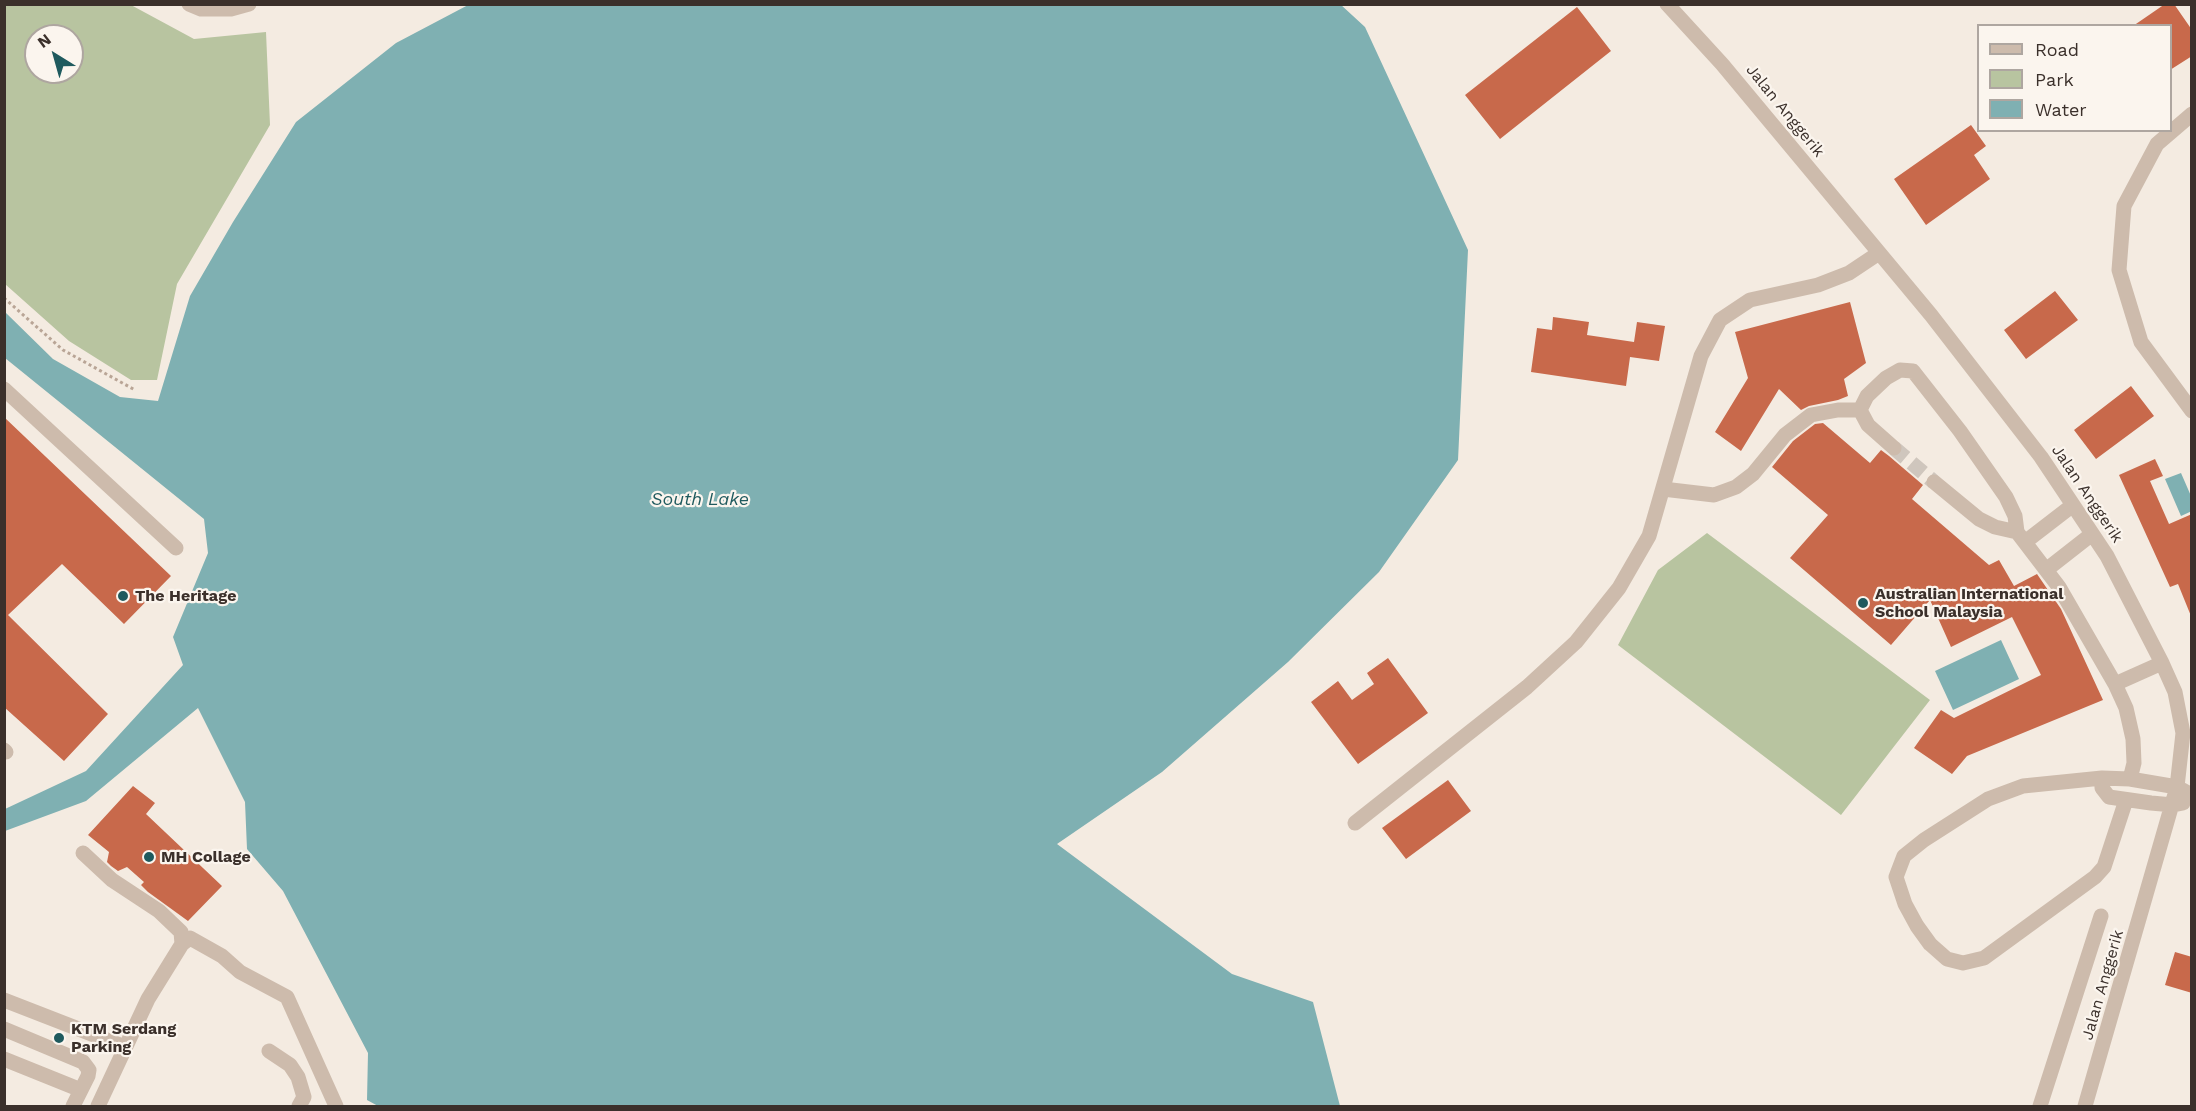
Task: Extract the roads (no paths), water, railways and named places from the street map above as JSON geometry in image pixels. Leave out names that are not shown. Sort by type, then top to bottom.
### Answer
[{"type":"street","points":[[189,4],[201,9],[231,9],[249,4]]},
{"type":"street","name":"Jalan Anggerik","points":[[1667,4],[1722,64],[1931,315],[2041,457],[2107,556],[2175,692],[2183,733],[2177,787],[2085,1107]]},
{"type":"street","points":[[2172,131],[2192,114]]},
{"type":"street","points":[[2171,132],[2157,144],[2124,206],[2119,270],[2141,342],[2192,411]]},
{"type":"street","points":[[1355,823],[1527,687],[1576,642],[1619,588],[1649,537],[1701,356],[1720,320],[1750,300],[1818,285],[1849,273],[1879,253]]},
{"type":"street","points":[[1860,410],[1867,396],[1886,378],[1900,370],[1913,371],[1960,431],[2006,497],[2021,537],[2046,570],[2088,635],[2115,684],[2126,708],[2133,739],[2130,779]]},
{"type":"street","points":[[4,389],[176,548]]},
{"type":"street","points":[[1663,489],[1714,495],[1736,487],[1754,474],[1785,435],[1811,415],[1838,410],[1860,410]]},
{"type":"street","points":[[1860,410],[1868,424],[1894,448]]},
{"type":"street","points":[[1934,482],[1979,519],[2021,537]]},
{"type":"street","points":[[2021,537],[2073,505]]},
{"type":"street","points":[[2046,570],[2092,534]]},
{"type":"street","points":[[2115,684],[2162,663]]},
{"type":"street","points":[[2126,800],[2104,867],[2095,877],[1984,958],[1963,963],[1947,959],[1930,944],[1905,904],[1896,877],[1904,856],[1924,840],[1988,799],[2023,786],[2102,778],[2130,779],[2177,787],[2192,795]]},
{"type":"street","points":[[2102,778],[2105,794],[2109,797],[2173,805],[2192,801]]},
{"type":"street","points":[[83,853],[112,880],[159,911],[181,932],[182,944]]},
{"type":"street","points":[[2040,1107],[2101,916]]},
{"type":"street","points":[[98,1107],[148,999],[182,944],[190,938],[222,956],[240,972],[287,997],[336,1107]]},
{"type":"street","points":[[4,1000],[125,1047]]},
{"type":"street","points":[[4,1029],[80,1059],[89,1070],[73,1107]]},
{"type":"street","points":[[269,1051],[290,1065],[298,1077],[304,1097],[299,1107]]},
{"type":"street","points":[[4,1059],[81,1090]]},
{"type":"water","name":"South Lake","points":[[470,4],[1340,4],[1365,27],[1468,250],[1458,460],[1379,572],[1288,662],[1162,772],[1057,844],[1232,974],[1313,1002],[1340,1106],[378,1106],[367,1100],[368,1053],[283,891],[247,849],[245,802],[198,708],[86,801],[5,831],[5,809],[86,771],[183,665],[173,637],[208,553],[204,519],[5,358],[5,312],[53,359],[120,397],[158,401],[190,296],[296,122],[396,43]]},
{"type":"water","points":[[2181,473],[2191,496],[2192,511],[2181,516],[2165,479]]},
{"type":"water","points":[[2001,640],[2019,679],[1953,710],[1935,671]]},
{"type":"tunnel","points":[[1894,448],[1934,482]]},
{"type":"place","name":"The Heritage","points":[[123,596]]},
{"type":"place","name":"Australian International School Malaysia","points":[[1863,603]]},
{"type":"place","name":"MH Collage","points":[[149,857]]},
{"type":"place","name":"KTM Serdang Parking","points":[[59,1038]]}]
